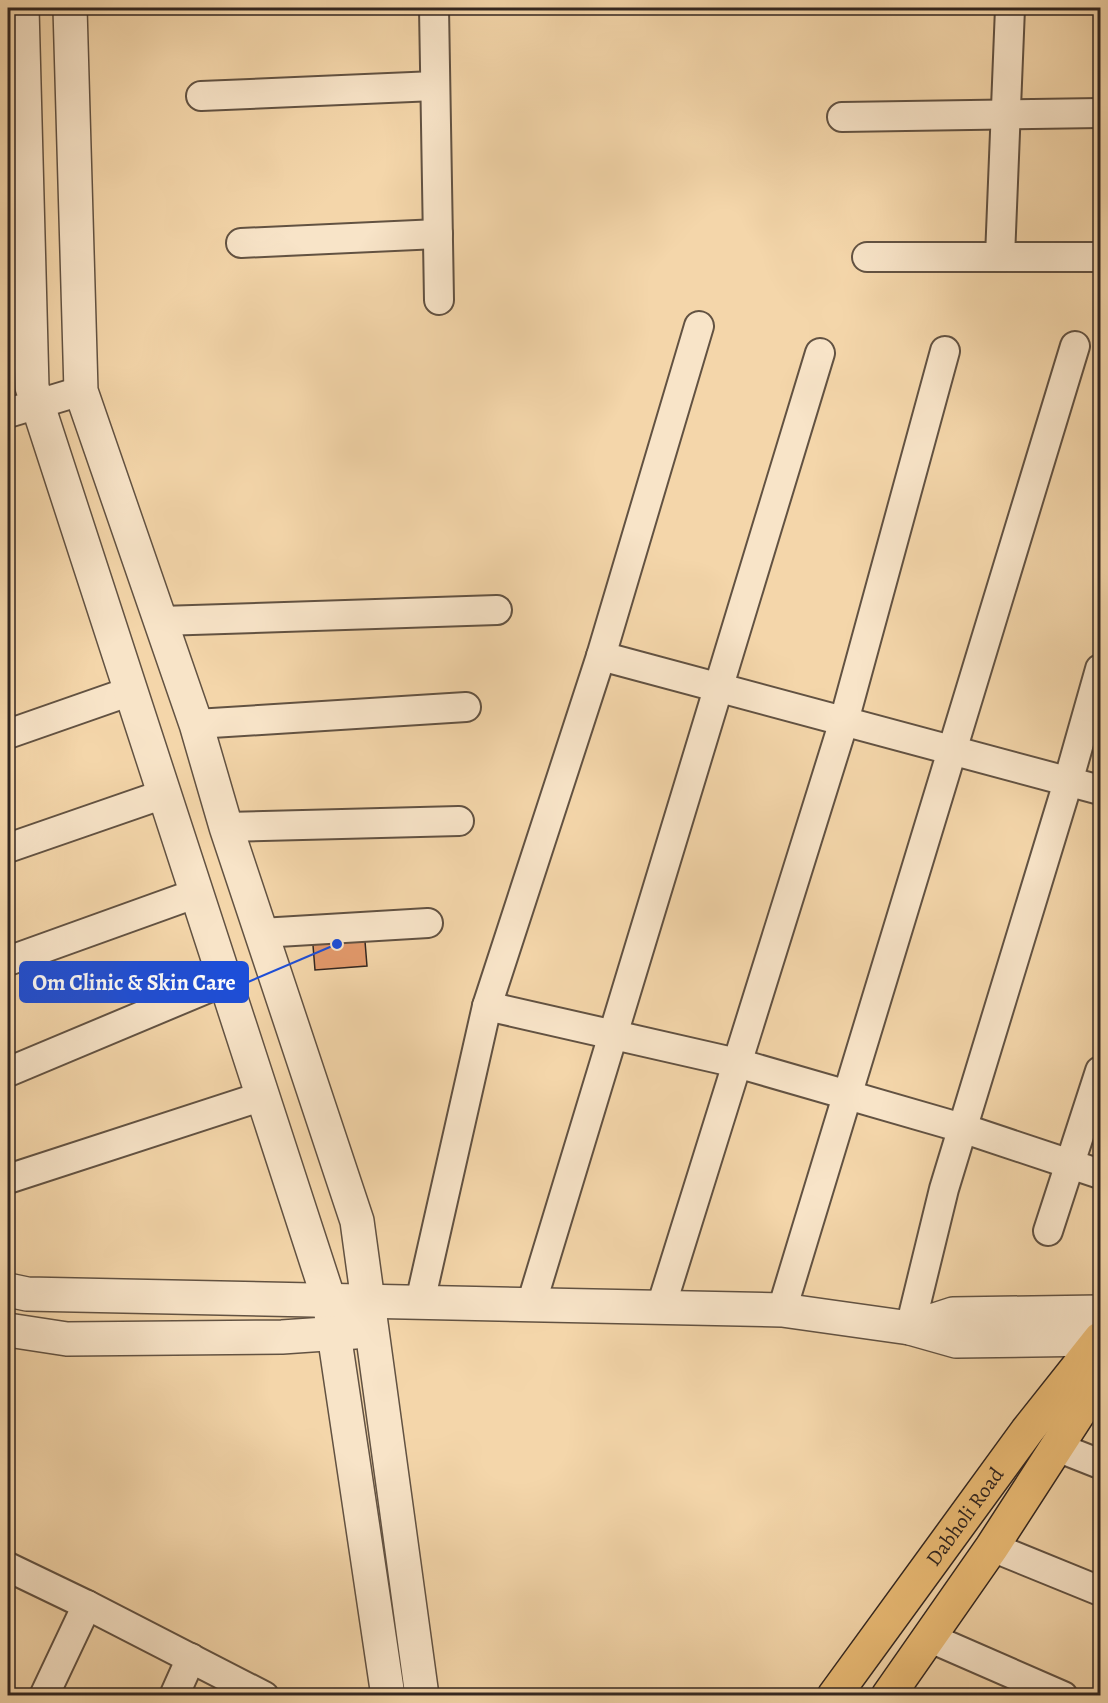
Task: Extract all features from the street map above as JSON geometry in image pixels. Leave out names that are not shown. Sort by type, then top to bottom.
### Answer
[{"type":"main road","name":"Dabholi Road","points":[[834,1695],[1027,1431],[1101,1339]]},
{"type":"main road","name":"Dabholi Road","points":[[888,1695],[992,1547],[1101,1380]]},
{"type":"street","points":[[22,8],[32,387],[23,409],[131,691],[329,1300],[388,1695]]},
{"type":"street","points":[[70,8],[81,391],[196,724],[226,827],[357,1221],[422,1695]]},
{"type":"street","points":[[434,8],[439,300]]},
{"type":"street","points":[[1000,257],[1010,8]]},
{"type":"street","points":[[201,96],[435,86]]},
{"type":"street","points":[[842,117],[1101,113]]},
{"type":"street","points":[[241,243],[438,234]]},
{"type":"street","points":[[867,257],[1101,257]]},
{"type":"street","points":[[420,1302],[487,1006],[601,656],[699,326]]},
{"type":"street","points":[[782,1310],[1075,346]]},
{"type":"street","points":[[661,1307],[844,722],[945,351]]},
{"type":"street","points":[[531,1305],[820,353]]},
{"type":"street","points":[[23,409],[81,391]]},
{"type":"street","points":[[161,621],[497,610]]},
{"type":"street","points":[[601,656],[1101,790]]},
{"type":"street","points":[[910,1328],[944,1189],[1101,669]]},
{"type":"street","points":[[8,734],[131,691]]},
{"type":"street","points":[[196,724],[466,707]]},
{"type":"street","points":[[8,848],[164,794]]},
{"type":"street","points":[[226,827],[459,821]]},
{"type":"street","points":[[8,961],[197,893]]},
{"type":"street","points":[[261,933],[428,923]]},
{"type":"street","points":[[8,1072],[225,981]]},
{"type":"street","points":[[487,1006],[737,1063],[962,1128],[1101,1174]]},
{"type":"street","points":[[1048,1231],[1101,1071]]},
{"type":"street","points":[[8,1179],[263,1096]]},
{"type":"street","points":[[8,1290],[27,1294],[329,1300],[369,1316],[454,1303]]},
{"type":"street","points":[[8,1330],[67,1339],[282,1337],[334,1333],[369,1316],[420,1302],[782,1310],[910,1328],[956,1341],[1101,1339]]},
{"type":"street","points":[[910,1328],[953,1314],[1101,1312]]},
{"type":"street","points":[[1057,1447],[1101,1464]]},
{"type":"street","points":[[992,1547],[1101,1591]]},
{"type":"street","points":[[8,1567],[264,1695]]},
{"type":"street","points":[[44,1695],[87,1605]]},
{"type":"street","points":[[928,1637],[1063,1695]]},
{"type":"street","points":[[174,1695],[191,1658]]},
{"type":"building","points":[[364,929],[367,966],[315,970],[312,933]]},
{"type":"place","name":"Om Clinic & Skin Care","points":[[337,944]]}]
